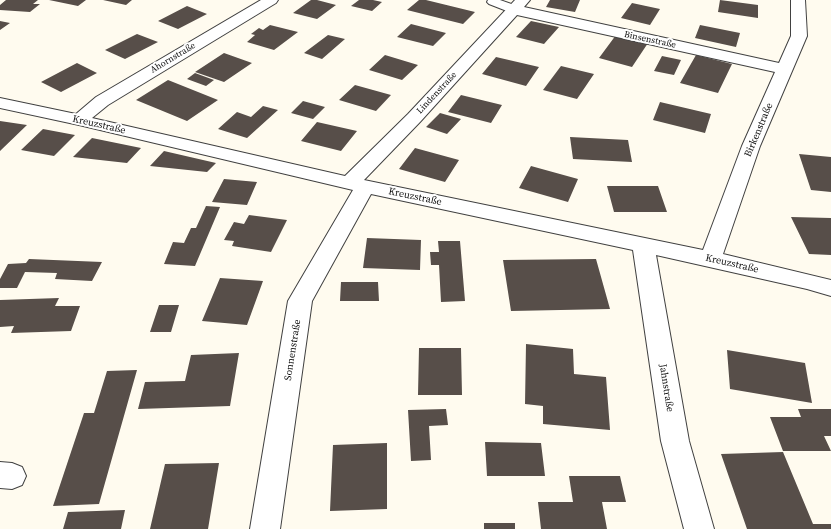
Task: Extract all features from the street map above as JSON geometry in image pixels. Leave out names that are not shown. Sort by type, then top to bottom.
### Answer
[{"type":"street","name":"Ahornstraße","points":[[79,120],[102,100],[271,0]]},
{"type":"street","name":"Birkenstraße","points":[[710,259],[751,146],[799,36],[798,0]]},
{"type":"street","name":"Binsenstraße","points":[[519,5],[784,69]]},
{"type":"street","name":"Lindenstraße","points":[[357,185],[519,5]]},
{"type":"street","name":"Kreuzstraße","points":[[0,103],[357,185],[710,259],[808,281],[831,288]]},
{"type":"street","name":"Sonnenstraße","points":[[265,529],[300,301],[357,185]]},
{"type":"street","name":"Jahnstraße","points":[[643,245],[675,441],[699,529]]},
{"type":"lane","points":[[494,0],[493,2],[519,5]]},
{"type":"building","points":[[6,0],[38,0],[33,4],[40,4],[30,12],[0,10],[0,5]]},
{"type":"building","points":[[49,0],[86,0],[78,6]]},
{"type":"building","points":[[103,0],[132,0],[126,5]]},
{"type":"building","points":[[311,0],[336,5],[317,19],[293,13]]},
{"type":"building","points":[[359,0],[373,0],[382,2],[372,11],[351,6]]},
{"type":"building","points":[[419,0],[426,0],[475,12],[463,24],[407,10]]},
{"type":"building","points":[[550,0],[580,0],[575,12],[546,7]]},
{"type":"building","points":[[720,0],[758,5],[758,18],[718,12]]},
{"type":"building","points":[[632,3],[660,9],[650,25],[621,18]]},
{"type":"building","points":[[187,6],[207,14],[178,29],[158,21]]},
{"type":"building","points":[[0,21],[10,23],[0,30]]},
{"type":"building","points":[[531,21],[559,27],[544,44],[516,37]]},
{"type":"building","points":[[411,24],[446,33],[433,46],[397,37]]},
{"type":"building","points":[[270,25],[298,32],[274,50],[247,42],[255,35],[251,34],[259,28],[263,30]]},
{"type":"building","points":[[700,25],[740,33],[736,47],[695,38]]},
{"type":"building","points":[[137,34],[158,42],[125,59],[105,50]]},
{"type":"building","points":[[328,35],[345,39],[322,59],[304,53]]},
{"type":"building","points":[[616,35],[648,43],[632,67],[599,58]]},
{"type":"building","points":[[224,53],[252,63],[224,82],[195,72]]},
{"type":"building","points":[[385,55],[418,65],[402,80],[369,70]]},
{"type":"building","points":[[696,55],[732,64],[718,93],[680,83]]},
{"type":"building","points":[[662,56],[681,60],[674,75],[654,71]]},
{"type":"building","points":[[496,57],[539,67],[526,86],[482,74]]},
{"type":"building","points":[[77,63],[97,73],[61,92],[41,82]]},
{"type":"building","points":[[561,66],[594,74],[577,99],[543,90]]},
{"type":"building","points":[[195,73],[214,80],[206,86],[187,79]]},
{"type":"building","points":[[168,80],[218,100],[187,121],[136,100]]},
{"type":"building","points":[[355,85],[391,95],[376,111],[339,100]]},
{"type":"building","points":[[461,95],[502,105],[491,123],[448,112]]},
{"type":"building","points":[[303,101],[325,107],[313,119],[291,113]]},
{"type":"building","points":[[660,102],[711,114],[705,133],[653,120]]},
{"type":"building","points":[[263,106],[278,110],[247,138],[218,129],[237,112],[251,117]]},
{"type":"building","points":[[440,113],[461,119],[447,134],[426,127]]},
{"type":"building","points":[[0,121],[27,125],[0,151]]},
{"type":"building","points":[[317,122],[357,131],[341,151],[301,141]]},
{"type":"building","points":[[43,129],[75,135],[54,156],[21,150]]},
{"type":"building","points":[[570,137],[628,140],[632,162],[573,159]]},
{"type":"building","points":[[92,138],[141,148],[127,163],[73,157]]},
{"type":"building","points":[[415,148],[459,160],[445,182],[399,169]]},
{"type":"building","points":[[164,151],[216,163],[207,172],[150,166]]},
{"type":"building","points":[[799,154],[831,157],[831,192],[811,190]]},
{"type":"building","points":[[531,166],[578,179],[568,202],[519,188]]},
{"type":"building","points":[[224,179],[257,182],[247,205],[212,202]]},
{"type":"building","points":[[607,186],[658,186],[667,212],[614,212]]},
{"type":"building","points":[[206,206],[220,207],[195,266],[164,264],[173,242],[184,243],[191,228],[196,228]]},
{"type":"building","points":[[249,215],[287,220],[271,252],[232,246],[234,241],[224,240],[234,222],[244,224]]},
{"type":"building","points":[[791,217],[831,218],[831,255],[809,254]]},
{"type":"building","points":[[367,238],[421,240],[420,270],[363,268]]},
{"type":"building","points":[[438,241],[460,241],[465,301],[441,302],[439,265],[431,265],[430,252],[439,252]]},
{"type":"building","points":[[29,259],[102,262],[92,281],[55,279],[57,273],[25,272],[17,288],[0,288],[0,279],[8,264],[26,263]]},
{"type":"building","points":[[596,259],[610,309],[511,311],[503,260]]},
{"type":"building","points":[[220,278],[263,281],[247,325],[202,321]]},
{"type":"building","points":[[341,282],[378,282],[379,301],[340,301]]},
{"type":"building","points":[[59,298],[55,306],[80,306],[71,331],[11,333],[14,326],[0,327],[0,300]]},
{"type":"building","points":[[159,305],[179,305],[171,332],[150,332]]},
{"type":"building","points":[[526,344],[573,349],[574,374],[606,377],[610,430],[543,424],[543,406],[525,404]]},
{"type":"building","points":[[419,348],[461,348],[462,395],[418,395]]},
{"type":"building","points":[[727,350],[805,363],[812,403],[730,389]]},
{"type":"building","points":[[239,353],[230,406],[138,409],[145,382],[185,381],[191,355]]},
{"type":"building","points":[[137,370],[99,504],[53,506],[84,413],[94,413],[107,371]]},
{"type":"building","points":[[446,409],[448,425],[429,426],[431,460],[411,461],[408,410]]},
{"type":"building","points":[[798,409],[831,409],[831,436],[824,436],[831,451],[783,451],[770,417],[801,417]]},
{"type":"building","points":[[485,442],[541,443],[545,476],[487,476]]},
{"type":"building","points":[[387,443],[387,509],[330,511],[333,445]]},
{"type":"building","points":[[783,452],[813,524],[831,524],[831,529],[747,529],[721,454]]},
{"type":"building","points":[[219,463],[208,529],[150,529],[165,464]]},
{"type":"building","points":[[569,476],[620,476],[626,502],[602,502],[607,529],[541,529],[538,502],[573,502]]},
{"type":"building","points":[[125,510],[121,529],[63,529],[68,512]]},
{"type":"building","points":[[484,523],[515,523],[515,529],[484,529]]}]
